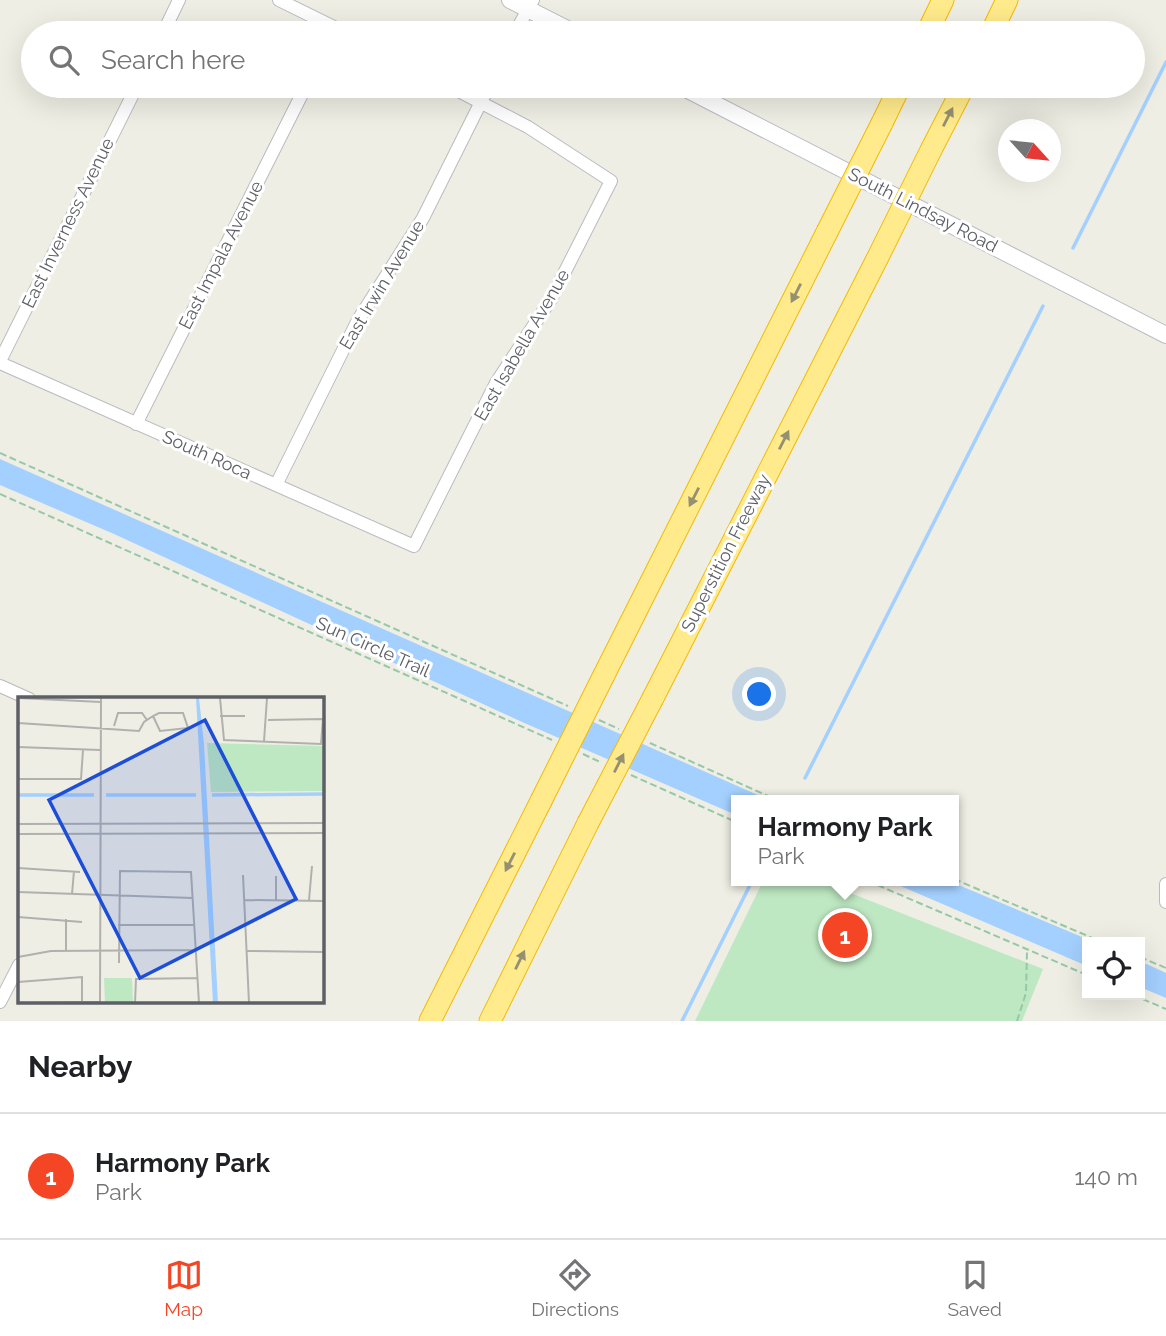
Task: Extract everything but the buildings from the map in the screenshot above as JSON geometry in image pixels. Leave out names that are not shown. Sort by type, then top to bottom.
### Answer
[{"type":"highway","points":[[933,21],[943,0]]},
{"type":"highway","points":[[997,21],[1007,0]]},
{"type":"highway","points":[[430,1021],[894,98]]},
{"type":"highway","name":"Superstition Freeway","points":[[490,1021],[958,98]]},
{"type":"main road","points":[[510,0],[530,5],[556,21]]},
{"type":"main road","name":"South Lindsay Road","points":[[703,98],[1166,335]]},
{"type":"street","points":[[169,21],[179,0]]},
{"type":"street","points":[[279,0],[318,21]]},
{"type":"street","points":[[521,21],[530,5]]},
{"type":"street","name":"East Inverness Avenue","points":[[0,362],[131,98]]},
{"type":"street","name":"East Impala Avenue","points":[[136,424],[300,98]]},
{"type":"street","points":[[473,98],[481,102]]},
{"type":"street","name":"East Irwin Avenue","points":[[276,485],[358,320],[423,218],[483,98]]},
{"type":"street","name":"East Isabella Avenue","points":[[414,546],[496,383],[551,299],[611,181],[528,127],[481,102]]},
{"type":"street","name":"South Roca","points":[[0,362],[414,546]]},
{"type":"street","points":[[0,686],[25,697]]},
{"type":"street","points":[[1166,884],[1166,902]]},
{"type":"street","points":[[0,1003],[18,967]]},
{"type":"path","points":[[0,453],[577,710]]},
{"type":"path","name":"Sun Circle Trail","points":[[0,494],[558,743]]},
{"type":"path","points":[[590,716],[628,733]]},
{"type":"path","points":[[640,738],[766,795]]},
{"type":"path","points":[[584,754],[609,766]]},
{"type":"path","points":[[622,771],[731,819]]},
{"type":"path","points":[[959,881],[1090,937]]},
{"type":"path","points":[[880,886],[1082,973]]},
{"type":"path","points":[[1017,1021],[1026,993],[1027,950]]},
{"type":"path","points":[[1145,959],[1166,968]]},
{"type":"path","points":[[1145,1000],[1166,1009]]},
{"type":"green space","points":[[761,886],[833,886],[1043,969],[1022,1021],[695,1021]]},
{"type":"water","points":[[0,459],[758,795],[731,795],[731,813],[522,722],[114,534],[0,485]]},
{"type":"water","points":[[959,885],[1082,937],[1082,964],[901,886]]},
{"type":"water","points":[[1145,963],[1166,973],[1166,998],[1145,989]]},
{"type":"waterway","points":[[1073,248],[1166,62]]},
{"type":"waterway","points":[[805,778],[1043,306]]},
{"type":"waterway","points":[[682,1021],[750,886]]},
{"type":"place","name":"Harmony Park","points":[[845,935]]}]
